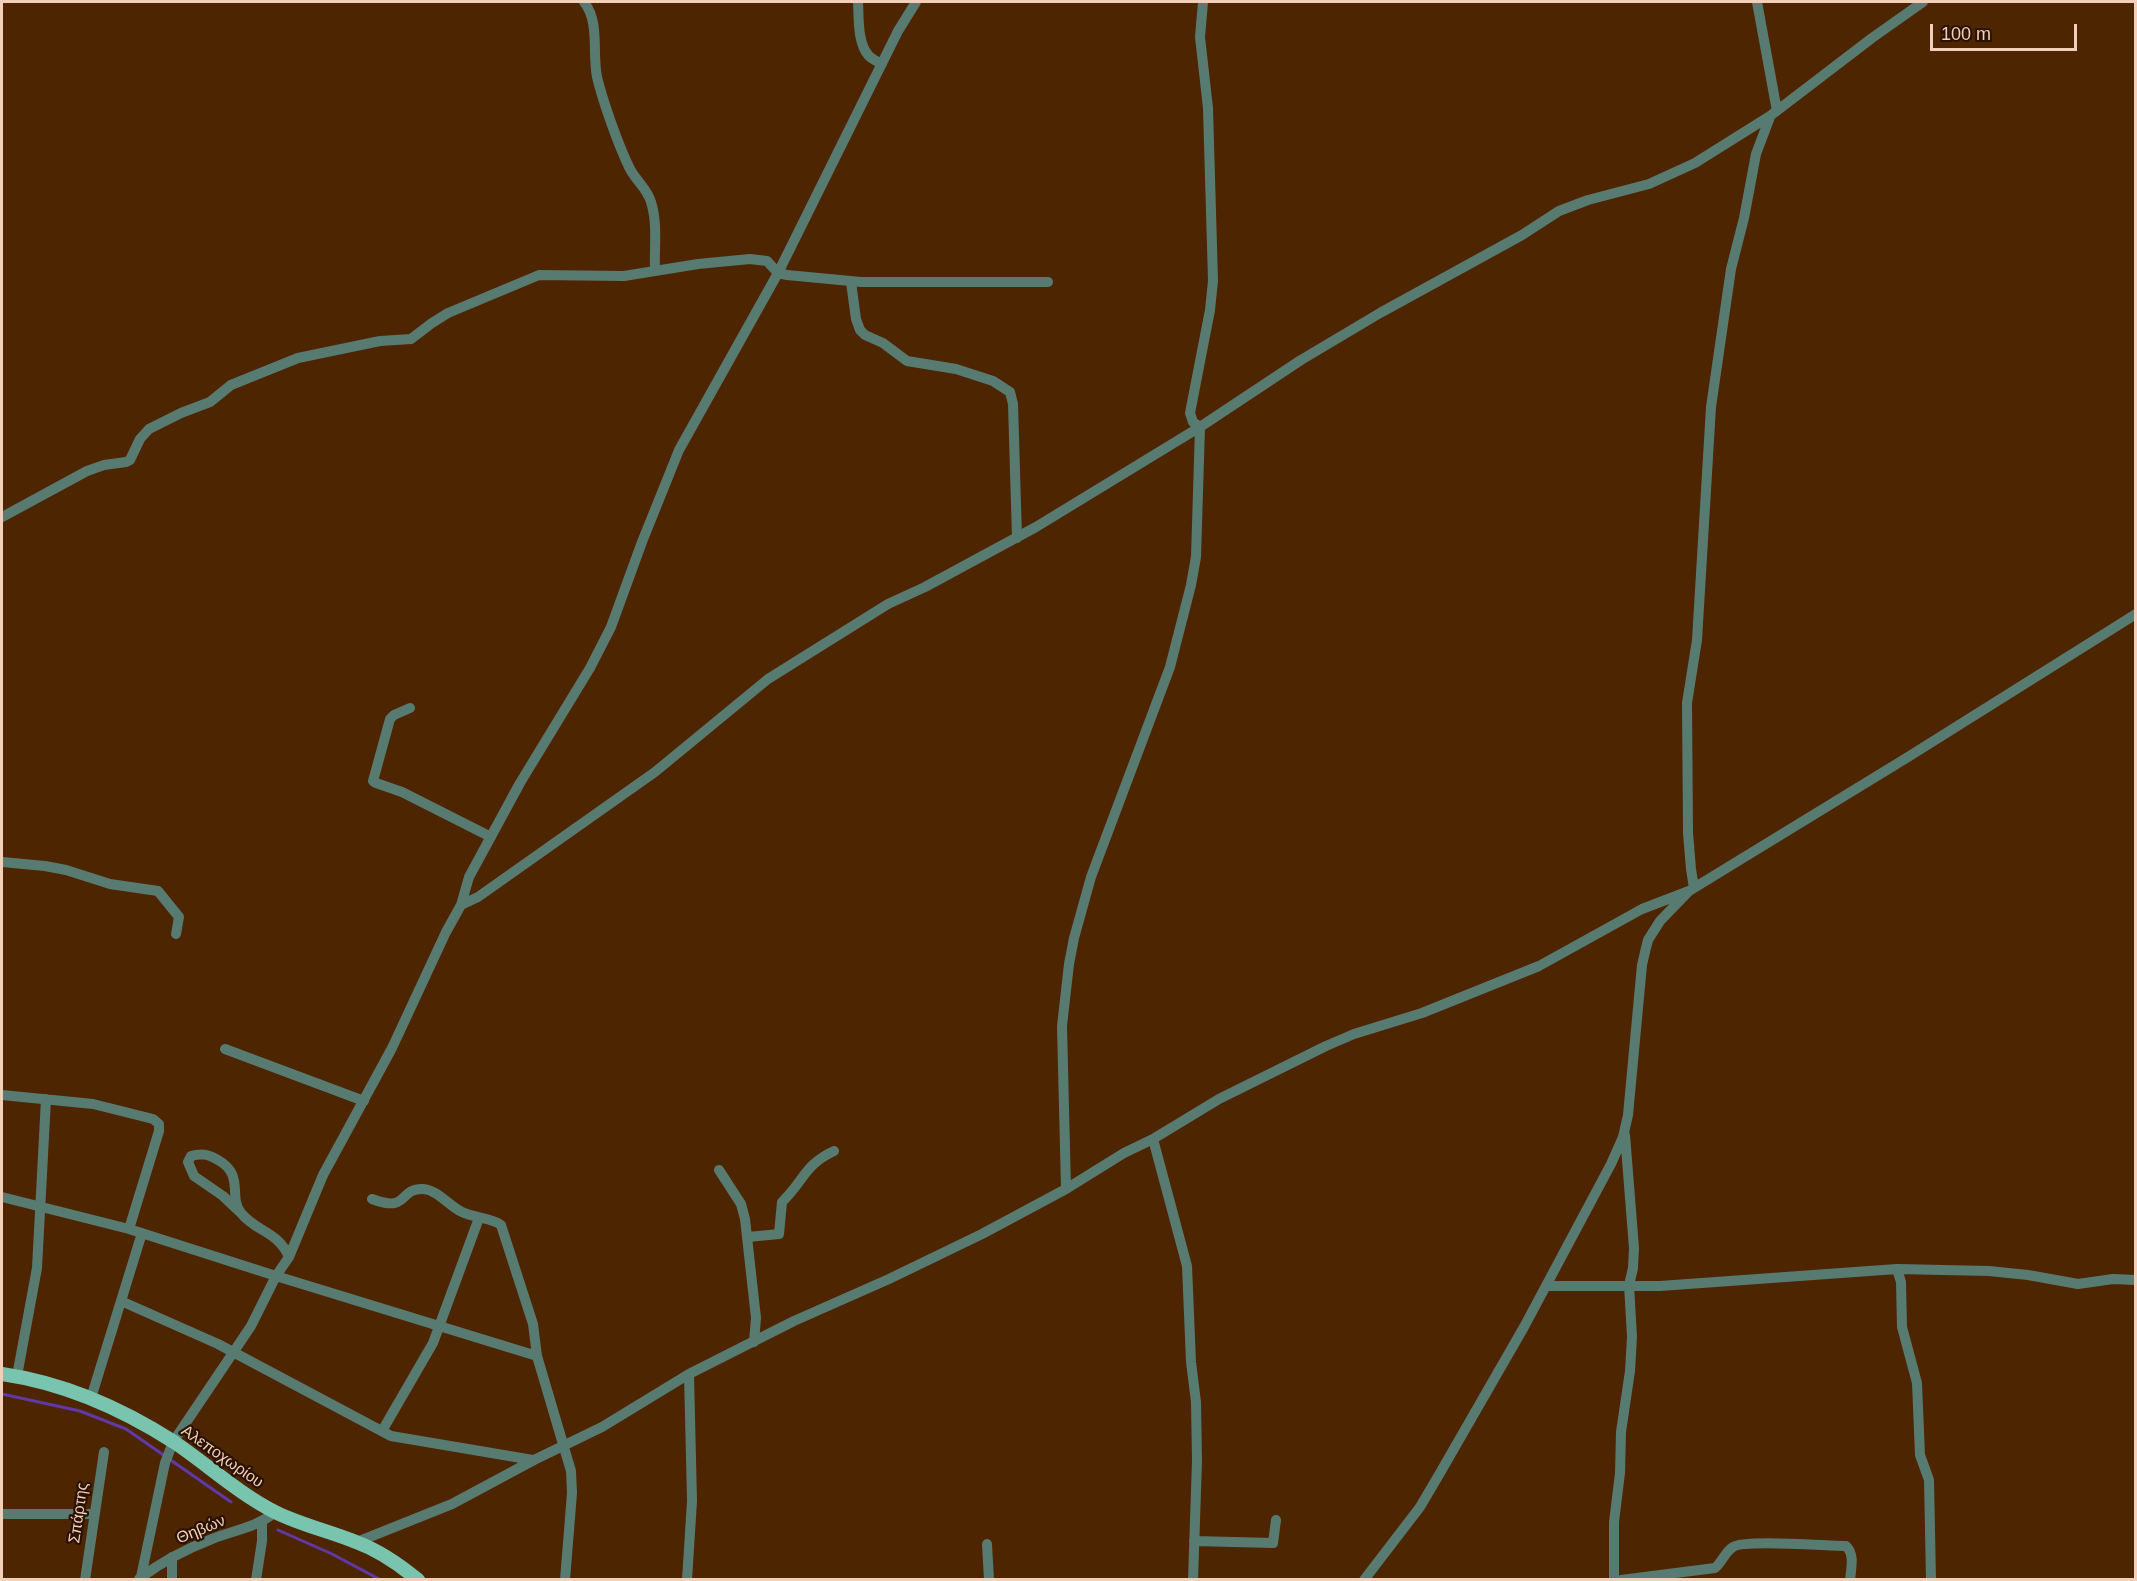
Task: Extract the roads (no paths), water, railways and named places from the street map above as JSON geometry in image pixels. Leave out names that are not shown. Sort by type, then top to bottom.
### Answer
[{"type":"main road","name":"Αλεποχωρίου","points":[[2,1374],[58,1386],[91,1398],[172,1444],[276,1512],[378,1552],[418,1580]]},
{"type":"street","points":[[584,2],[593,16],[598,80],[628,164],[647,192],[651,204],[654,220],[655,271]]},
{"type":"street","points":[[858,2],[860,32],[865,50],[882,64]]},
{"type":"street","points":[[140,1578],[165,1463],[172,1444],[256,1318],[276,1276],[289,1257],[323,1175],[394,1045],[446,932],[461,905],[469,878],[520,783],[609,633],[679,450],[778,273],[882,64],[916,2]]},
{"type":"street","points":[[1200,427],[1193,422],[1190,413],[1210,310],[1213,281],[1208,108],[1200,37],[1203,2]]},
{"type":"street","points":[[1614,1580],[1614,1522],[1632,1336],[1629,1285],[1634,1248],[1625,1130],[1631,1090],[1642,965],[1648,940],[1660,921],[1692,889],[1688,833],[1687,703],[1697,640],[1711,407],[1731,269],[1756,154],[1774,114],[1761,15],[1757,2]]},
{"type":"street","points":[[461,905],[488,891],[655,772],[768,679],[888,604],[1017,537],[1200,427],[1311,354],[1380,313],[1522,235],[1559,211],[1662,179],[1695,162],[1774,114],[1872,38],[1923,2]]},
{"type":"street","points":[[2,517],[87,471],[130,460],[140,439],[149,429],[210,402],[231,385],[289,362],[380,341],[411,339],[432,323],[454,311],[539,275],[611,276],[750,259],[767,261],[778,273],[851,282],[1048,282]]},
{"type":"street","points":[[851,282],[856,319],[860,330],[865,334],[883,343],[908,361],[923,365],[951,367],[993,381],[1010,392],[1013,404],[1017,537]]},
{"type":"street","points":[[1066,1189],[1062,1026],[1070,956],[1091,877],[1170,667],[1191,585],[1196,557],[1200,427]]},
{"type":"street","points":[[357,1542],[452,1504],[563,1445],[612,1422],[689,1374],[794,1321],[951,1250],[1066,1189],[1110,1161],[1153,1139],[1219,1099],[1326,1046],[1360,1032],[1422,1013],[1539,966],[1642,909],[1692,889],[2136,614]]},
{"type":"street","points":[[410,708],[390,719],[373,781],[402,792],[491,837]]},
{"type":"street","points":[[2,862],[45,866],[110,884],[158,891],[179,917],[176,934]]},
{"type":"street","points":[[225,1048],[364,1101]]},
{"type":"street","points":[[2,1095],[109,1107],[153,1119],[159,1124],[159,1131],[129,1229]]},
{"type":"street","points":[[17,1376],[36,1280],[46,1099]]},
{"type":"street","points":[[1364,1580],[1431,1490],[1600,1188],[1625,1130]]},
{"type":"street","points":[[1153,1139],[1187,1266],[1191,1362],[1196,1402],[1197,1461],[1193,1580]]},
{"type":"street","points":[[748,1237],[779,1234],[782,1202],[792,1193],[819,1158],[834,1151]]},
{"type":"street","points":[[240,1212],[231,1170],[224,1163],[209,1155],[191,1156],[188,1162],[195,1176],[223,1196],[240,1212],[253,1224],[274,1236],[284,1245],[289,1257]]},
{"type":"street","points":[[719,1170],[741,1204],[748,1237],[756,1318],[754,1342]]},
{"type":"street","points":[[372,1199],[396,1204],[411,1192],[424,1189],[432,1191],[455,1208],[479,1218],[498,1221],[503,1230],[533,1324],[537,1356],[572,1481],[565,1580]]},
{"type":"street","points":[[2,1197],[129,1229],[537,1356]]},
{"type":"street","points":[[382,1431],[426,1358],[479,1218]]},
{"type":"street","points":[[91,1398],[142,1233]]},
{"type":"street","points":[[1547,1286],[1660,1286],[1897,1269],[1999,1272],[2078,1284],[2113,1279],[2136,1280]]},
{"type":"street","points":[[1897,1269],[1901,1282],[1902,1327],[1917,1383],[1920,1455],[1929,1480],[1931,1580]]},
{"type":"street","points":[[121,1301],[218,1344],[382,1431],[402,1439],[534,1460]]},
{"type":"street","points":[[687,1580],[692,1500],[689,1374]]},
{"type":"street","name":"Σπάρτης","points":[[85,1580],[104,1452]]},
{"type":"street","name":"Θηβών","points":[[140,1578],[172,1557],[213,1539],[262,1523],[276,1512]]},
{"type":"street","points":[[2,1514],[94,1514]]},
{"type":"street","points":[[1194,1541],[1273,1543],[1276,1520]]},
{"type":"street","points":[[256,1580],[262,1541],[262,1523]]},
{"type":"street","points":[[1621,1580],[1715,1568],[1733,1547],[1750,1543],[1846,1546],[1851,1550],[1852,1558],[1850,1580]]},
{"type":"street","points":[[987,1544],[989,1580]]},
{"type":"street","points":[[172,1557],[172,1580]]},
{"type":"waterway","points":[[2,1394],[80,1411],[126,1429],[231,1502]]},
{"type":"waterway","points":[[278,1530],[332,1554],[381,1580]]}]
